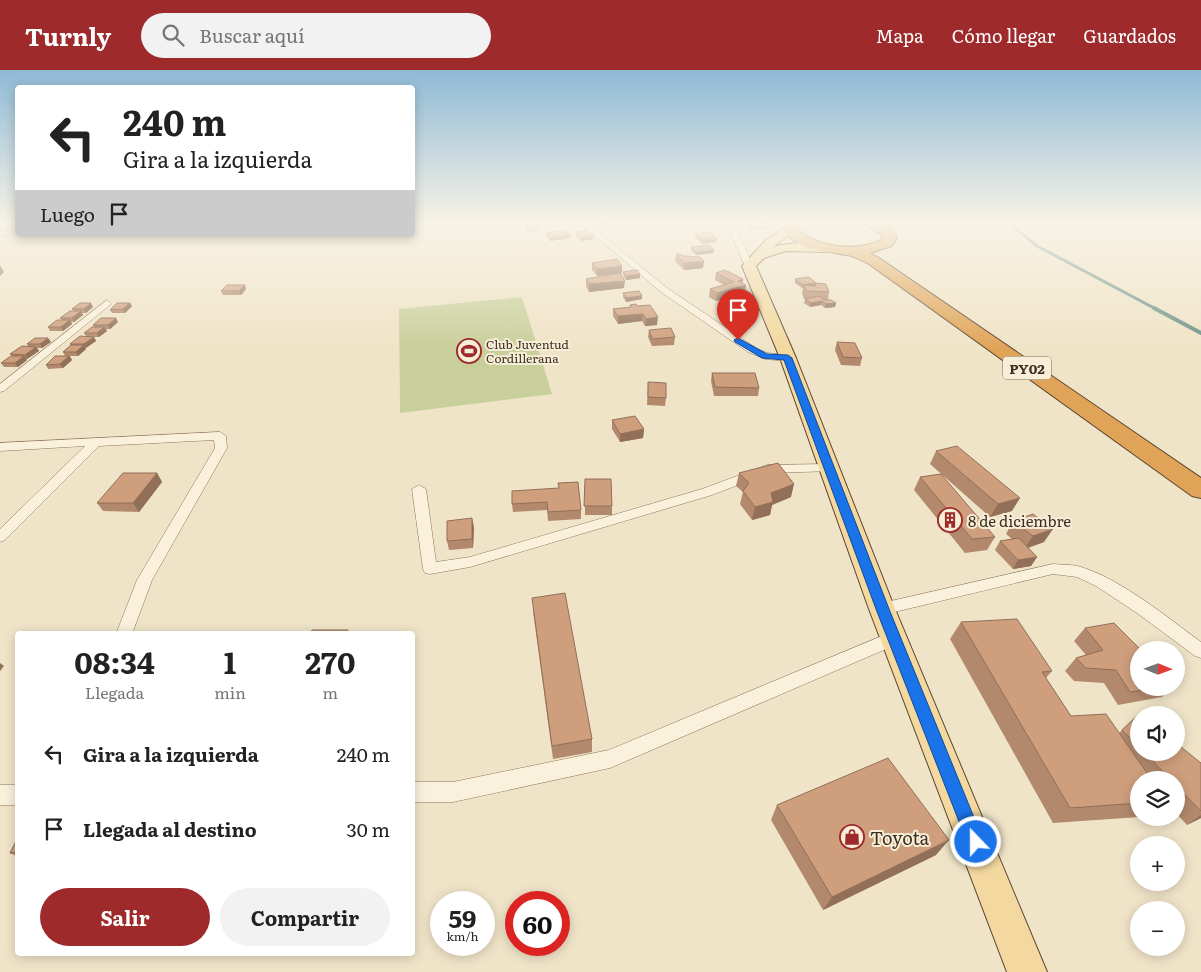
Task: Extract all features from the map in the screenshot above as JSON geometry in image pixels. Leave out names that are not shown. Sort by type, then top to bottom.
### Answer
[{"type":"highway","name":"PY02","points":[[878,264],[1201,490]]},
{"type":"highway","name":"PY02","points":[[892,264],[1201,475]]},
{"type":"main road","points":[[754,264],[882,609],[1027,972]]},
{"type":"street","points":[[633,264],[664,290],[752,350],[765,356],[788,358]]},
{"type":"street","points":[[0,389],[5,382],[108,304]]},
{"type":"street","points":[[0,446],[220,436],[221,448],[145,580],[125,631]]},
{"type":"street","points":[[0,537],[94,443]]},
{"type":"street","points":[[419,489],[430,569],[470,562],[688,498],[767,469],[829,468]]},
{"type":"street","points":[[882,609],[1053,569],[1080,572],[1101,582],[1143,609],[1201,651]]},
{"type":"street","points":[[415,792],[452,792],[610,760],[894,638]]},
{"type":"street","points":[[0,795],[15,795]]},
{"type":"green space","name":"Club Juventud Cordillerana","points":[[522,297],[552,394],[400,413],[399,309]]},
{"type":"building","points":[[593,264],[621,264],[622,266],[597,269]]},
{"type":"building","points":[[637,270],[640,274],[627,276],[623,272]]},
{"type":"building","points":[[725,270],[743,279],[738,281],[746,285],[717,293],[710,289],[734,282],[716,273]]},
{"type":"building","points":[[620,273],[625,281],[589,284],[586,279]]},
{"type":"building","points":[[809,277],[816,283],[803,285],[795,279]]},
{"type":"building","points":[[815,283],[826,284],[829,292],[806,291],[804,285],[816,286]]},
{"type":"building","points":[[227,285],[245,285],[239,291],[221,291]]},
{"type":"building","points":[[639,291],[642,296],[626,298],[623,293]]},
{"type":"building","points":[[819,296],[836,303],[826,304],[822,301],[811,303],[805,299]]},
{"type":"building","points":[[80,303],[91,303],[84,309],[72,309]]},
{"type":"building","points":[[117,303],[130,303],[123,309],[110,310]]},
{"type":"building","points":[[636,304],[637,306],[650,305],[658,317],[646,319],[643,314],[618,316],[613,309],[631,307],[630,305]]},
{"type":"building","points":[[70,311],[81,311],[72,318],[60,318]]},
{"type":"building","points":[[101,318],[116,318],[108,325],[93,325]]},
{"type":"building","points":[[57,320],[70,320],[61,327],[48,327]]},
{"type":"building","points":[[92,327],[104,327],[97,333],[84,333]]},
{"type":"building","points":[[671,328],[675,337],[652,339],[649,330]]},
{"type":"building","points":[[80,336],[94,337],[84,344],[70,344]]},
{"type":"building","points":[[35,338],[48,338],[40,344],[27,344]]},
{"type":"building","points":[[837,342],[855,343],[862,358],[843,357]]},
{"type":"building","points":[[71,345],[84,345],[76,352],[63,352]]},
{"type":"building","points":[[22,346],[36,347],[25,355],[10,354]]},
{"type":"building","points":[[11,356],[24,356],[15,363],[1,363]]},
{"type":"building","points":[[55,356],[69,356],[60,364],[46,365]]},
{"type":"building","points":[[712,373],[755,373],[759,388],[715,387]]},
{"type":"building","points":[[648,382],[666,383],[666,398],[648,397]]},
{"type":"building","points":[[635,416],[644,429],[620,434],[612,420]]},
{"type":"building","points":[[957,446],[1020,498],[998,504],[936,451]]},
{"type":"building","points":[[778,463],[794,484],[771,493],[773,502],[755,507],[743,491],[749,483],[739,473]]},
{"type":"building","points":[[123,473],[157,473],[133,503],[97,503]]},
{"type":"building","points":[[941,474],[995,537],[972,539],[920,477]]},
{"type":"building","points":[[585,479],[611,479],[612,506],[584,506]]},
{"type":"building","points":[[578,482],[581,510],[548,512],[547,502],[512,504],[512,491],[559,488],[558,483]]},
{"type":"building","points":[[1033,514],[1053,529],[1033,536],[1013,521]]},
{"type":"building","points":[[472,518],[472,539],[447,541],[447,521]]},
{"type":"building","points":[[1019,538],[1037,557],[1018,560],[1000,541]]},
{"type":"building","points":[[565,593],[592,739],[552,746],[532,598]]},
{"type":"building","points":[[1017,619],[1052,671],[1042,672],[1071,716],[1106,714],[1130,748],[1130,761],[1139,761],[1146,771],[1130,771],[1130,804],[1070,808],[961,622]]},
{"type":"building","points":[[1114,623],[1132,641],[1130,641],[1130,692],[1116,670],[1086,668],[1076,658],[1103,650],[1085,628]]},
{"type":"building","points":[[312,630],[348,630],[348,631]]},
{"type":"building","points":[[1130,722],[1130,738],[1122,730]]},
{"type":"building","points":[[1185,750],[1201,763],[1201,811],[1185,795],[1185,771],[1162,771],[1153,761],[1185,761]]},
{"type":"building","name":"Toyota","points":[[888,758],[949,840],[832,897],[777,805]]},
{"type":"building","points":[[15,843],[15,852],[10,853]]},
{"type":"waterway","points":[[1071,264],[1156,309]]},
{"type":"waterway","points":[[1154,308],[1201,333]]},
{"type":"place","name":"Club Juventud Cordillerana","points":[[469,351]]},
{"type":"place","name":"8 de diciembre","points":[[950,520]]},
{"type":"place","name":"Toyota","points":[[852,837]]},
{"type":"route","points":[[738,340],[765,356],[788,358],[882,609],[976,842]]}]
